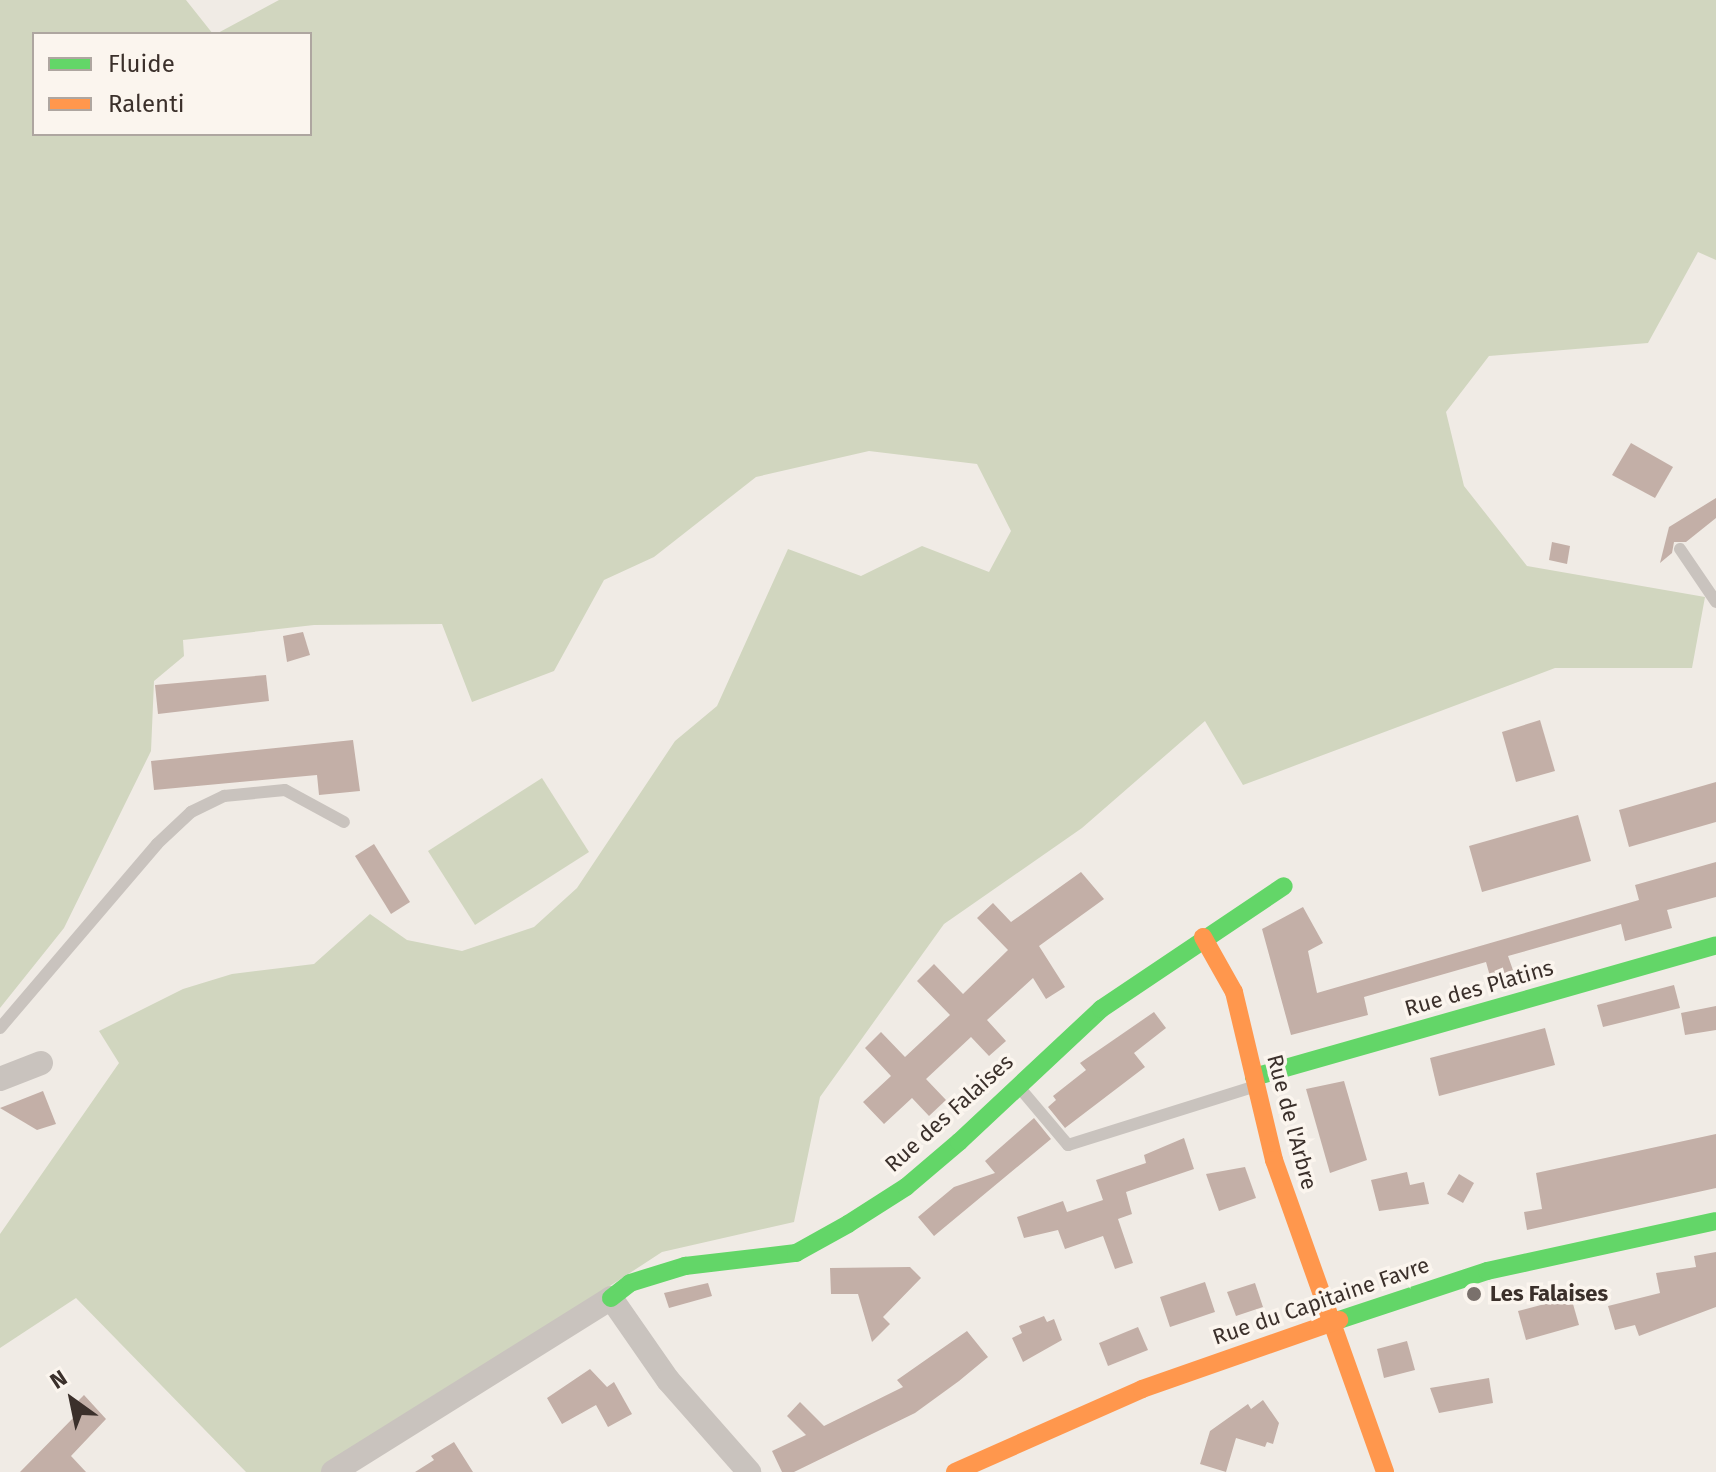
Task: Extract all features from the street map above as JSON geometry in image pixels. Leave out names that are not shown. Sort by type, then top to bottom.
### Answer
[{"type":"street","name":"Rue des Falaises","points":[[611,1298],[630,1283],[685,1266],[796,1253],[906,1187],[1101,1009],[1203,937],[1284,886]]},
{"type":"street","name":"Rue de l'Arbre","points":[[1203,937],[1234,992],[1274,1160],[1385,1472]]},
{"type":"street","name":"Rue des Platins","points":[[1255,1081],[1716,945]]},
{"type":"street","points":[[0,1079],[41,1063]]},
{"type":"street","name":"Rue du Capitaine Favre","points":[[955,1472],[1142,1389],[1330,1321],[1487,1271],[1716,1221]]},
{"type":"street","points":[[333,1472],[611,1298],[668,1380],[749,1472]]},
{"type":"lane","points":[[1680,549],[1716,602]]},
{"type":"lane","points":[[0,1028],[157,844],[191,812],[224,796],[285,790],[344,822]]},
{"type":"lane","points":[[1017,1085],[1068,1145],[1255,1081]]},
{"type":"green space","points":[[0,0],[186,0],[211,32],[32,32],[32,136],[312,136],[312,32],[220,32],[279,0],[1716,0],[1716,260],[1698,252],[1648,343],[1489,356],[1446,412],[1464,486],[1527,566],[1705,597],[1692,668],[1555,668],[1243,785],[1205,721],[1082,828],[944,924],[820,1097],[794,1222],[662,1252],[325,1472],[246,1472],[76,1298],[0,1348],[0,1234],[119,1063],[99,1031],[183,989],[232,974],[314,964],[370,914],[407,940],[462,951],[534,927],[577,888],[675,741],[717,706],[788,549],[861,576],[922,546],[989,572],[1011,531],[977,464],[869,451],[756,477],[654,557],[604,580],[554,671],[472,702],[442,624],[314,625],[183,640],[184,656],[154,681],[151,751],[64,928],[0,1008]]},
{"type":"green space","points":[[542,778],[589,852],[475,925],[428,851]]},
{"type":"building","points":[[1631,443],[1673,467],[1655,498],[1612,475]]},
{"type":"building","points":[[1716,498],[1716,518],[1686,542],[1674,542],[1672,553],[1660,563],[1669,527]]},
{"type":"building","points":[[1552,542],[1570,546],[1567,564],[1549,560]]},
{"type":"building","points":[[303,632],[310,655],[287,662],[283,636]]},
{"type":"building","points":[[266,675],[269,701],[158,714],[155,685]]},
{"type":"building","points":[[1540,720],[1555,771],[1516,782],[1502,732]]},
{"type":"building","points":[[353,740],[360,791],[319,795],[317,775],[154,790],[151,761]]},
{"type":"building","points":[[1716,782],[1716,822],[1629,847],[1619,810]]},
{"type":"building","points":[[1578,815],[1591,861],[1482,892],[1469,846]]},
{"type":"building","points":[[374,844],[410,902],[391,914],[355,856]]},
{"type":"building","points":[[1716,862],[1716,897],[1667,910],[1672,928],[1625,941],[1621,924],[1508,956],[1514,973],[1491,980],[1486,962],[1364,997],[1368,1015],[1291,1035],[1262,929],[1303,907],[1323,943],[1308,951],[1317,993],[1639,900],[1635,885]]},
{"type":"building","points":[[1081,872],[1104,899],[1039,946],[1065,987],[1046,999],[1033,978],[987,1020],[1006,1041],[989,1056],[971,1037],[926,1079],[946,1100],[929,1116],[912,1098],[884,1124],[863,1102],[891,1076],[865,1048],[881,1032],[905,1057],[950,1015],[917,981],[934,964],[963,994],[1008,950],[977,918],[993,903],[1011,922]]},
{"type":"building","points":[[1674,985],[1680,1008],[1603,1027],[1597,1005]]},
{"type":"building","points":[[1716,1006],[1716,1030],[1685,1035],[1681,1013]]},
{"type":"building","points":[[1154,1012],[1166,1028],[1134,1053],[1145,1067],[1065,1128],[1048,1107],[1056,1100],[1053,1096],[1086,1070],[1080,1063]]},
{"type":"building","points":[[1545,1028],[1555,1065],[1439,1096],[1430,1058]]},
{"type":"building","points":[[1344,1081],[1367,1160],[1330,1173],[1306,1089]]},
{"type":"building","points":[[43,1091],[56,1124],[37,1130],[0,1108]]},
{"type":"building","points":[[1034,1118],[1051,1139],[934,1236],[918,1217],[954,1187],[995,1173],[985,1161]]},
{"type":"building","points":[[1716,1134],[1716,1188],[1527,1230],[1524,1212],[1542,1209],[1536,1173]]},
{"type":"building","points":[[1184,1138],[1194,1169],[1126,1192],[1132,1214],[1118,1219],[1133,1263],[1115,1269],[1103,1236],[1065,1249],[1058,1230],[1024,1238],[1017,1217],[1063,1201],[1067,1212],[1103,1200],[1096,1180],[1146,1163],[1144,1155]]},
{"type":"building","points":[[1245,1167],[1256,1198],[1219,1211],[1206,1174]]},
{"type":"building","points":[[1407,1172],[1410,1185],[1424,1182],[1429,1204],[1379,1211],[1371,1180]]},
{"type":"building","points":[[1459,1174],[1474,1183],[1463,1203],[1447,1194]]},
{"type":"building","points":[[1716,1252],[1716,1307],[1639,1336],[1635,1325],[1615,1330],[1608,1306],[1660,1293],[1656,1273],[1696,1267],[1694,1256]]},
{"type":"building","points":[[910,1267],[921,1278],[883,1317],[890,1324],[872,1342],[858,1294],[831,1294],[830,1268]]},
{"type":"building","points":[[1205,1282],[1215,1312],[1170,1327],[1160,1297]]},
{"type":"building","points":[[708,1283],[712,1296],[669,1308],[664,1293]]},
{"type":"building","points":[[1255,1283],[1263,1307],[1236,1316],[1227,1292]]},
{"type":"building","points":[[1571,1297],[1579,1325],[1526,1340],[1518,1311]]},
{"type":"building","points":[[1044,1316],[1047,1322],[1054,1319],[1062,1340],[1023,1362],[1012,1338],[1022,1333],[1019,1326]]},
{"type":"building","points":[[1138,1327],[1148,1350],[1108,1366],[1099,1343]]},
{"type":"building","points":[[967,1331],[988,1357],[959,1381],[915,1413],[794,1472],[782,1472],[772,1451],[806,1435],[787,1416],[800,1402],[824,1426],[903,1387],[897,1380]]},
{"type":"building","points":[[1407,1341],[1415,1370],[1384,1378],[1377,1349]]},
{"type":"building","points":[[590,1369],[607,1387],[614,1382],[632,1414],[608,1427],[596,1405],[562,1424],[547,1398]]},
{"type":"building","points":[[1489,1378],[1493,1403],[1439,1413],[1430,1388]]},
{"type":"building","points":[[84,1395],[106,1419],[71,1456],[86,1472],[20,1472],[77,1414],[71,1408]]},
{"type":"building","points":[[1263,1400],[1279,1423],[1273,1444],[1267,1442],[1265,1447],[1236,1438],[1226,1472],[1200,1464],[1210,1431],[1248,1404],[1251,1409]]},
{"type":"building","points":[[454,1442],[473,1472],[415,1472],[434,1460],[431,1456]]},
{"type":"traffic: fast","points":[[611,1298],[630,1283],[685,1266],[796,1253],[848,1224],[906,1187],[959,1142],[1101,1009],[1284,886]]},
{"type":"traffic: fast","points":[[1254,1077],[1716,945]]},
{"type":"traffic: fast","points":[[1339,1320],[1487,1271],[1716,1221]]},
{"type":"traffic: slow","points":[[1203,937],[1234,992],[1274,1160],[1385,1472]]},
{"type":"traffic: slow","points":[[955,1472],[1142,1389],[1339,1320]]},
{"type":"place","name":"Les Falaises","points":[[1474,1294]]}]
